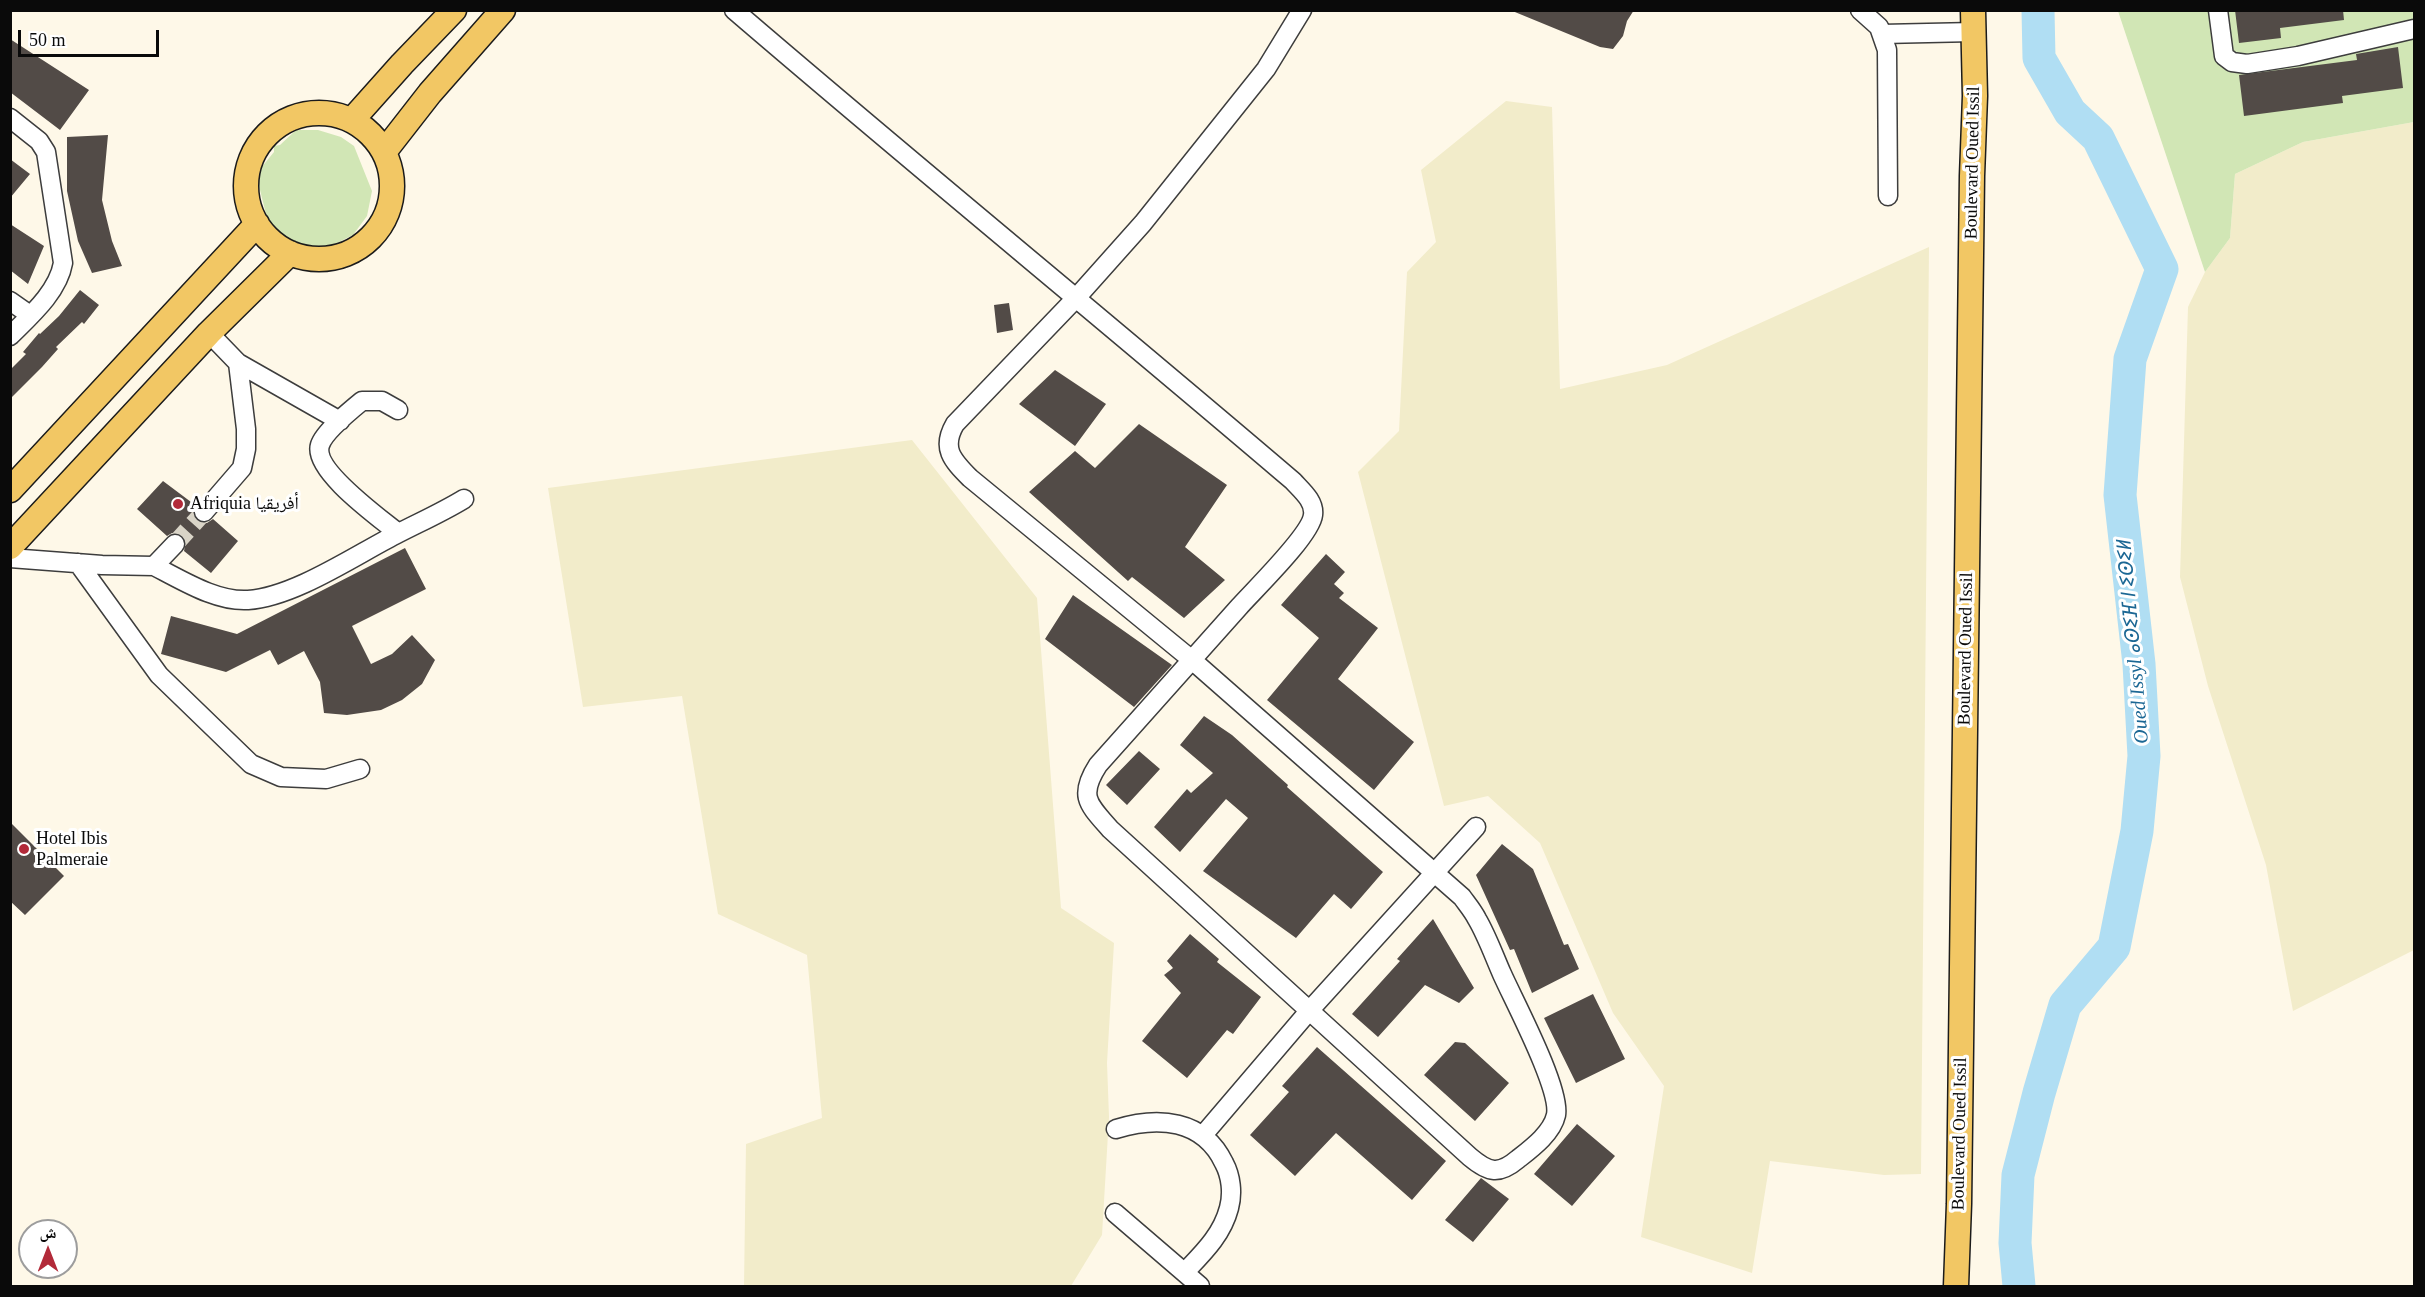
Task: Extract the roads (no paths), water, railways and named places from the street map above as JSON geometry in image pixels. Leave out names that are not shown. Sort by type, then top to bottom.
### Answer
[{"type":"main road","points":[[352,120],[454,10]]},
{"type":"main road","points":[[384,152],[430,93],[503,10]]},
{"type":"main road","name":"Boulevard Oued Issil","points":[[1956,1287],[1975,96],[1973,21]]},
{"type":"main road","points":[[306,114],[329,114],[352,120],[371,134],[384,152],[392,181],[388,210],[379,228],[365,242],[348,253],[329,258],[309,258],[290,253],[271,241],[257,224],[248,202],[246,179],[252,156],[265,136],[284,122],[306,114]]},
{"type":"main road","points":[[10,490],[257,224]]},
{"type":"main road","points":[[10,547],[209,333],[290,253]]},
{"type":"street","points":[[734,10],[874,131],[1077,297],[1293,481],[1312,504],[1313,516],[1296,543],[1192,660],[1098,765],[1088,781],[1086,793],[1089,802],[1110,829],[1481,1167],[1492,1171],[1506,1169],[1537,1143],[1550,1127],[1556,1115],[1556,1102],[1548,1078],[1478,920],[1462,897],[1192,660],[970,478],[956,465],[950,453],[948,436],[955,424],[1077,297],[1143,223],[1266,69],[1302,10]]},
{"type":"street","points":[[1860,10],[1879,27],[1887,50],[1888,196]]},
{"type":"street","points":[[2218,10],[2224,56],[2232,62],[2247,64],[2298,56],[2415,29]]},
{"type":"street","points":[[1882,34],[1973,21]]},
{"type":"street","points":[[10,118],[39,141],[46,152],[63,255],[62,273],[50,291],[10,336]]},
{"type":"street","points":[[10,301],[30,315]]},
{"type":"street","points":[[209,333],[238,363],[340,421]]},
{"type":"street","points":[[204,512],[242,468],[246,449],[246,429],[238,363]]},
{"type":"street","points":[[398,410],[382,401],[362,401],[320,443],[319,453],[331,474],[398,533]]},
{"type":"street","points":[[10,558],[154,566],[201,590],[228,598],[248,600],[279,593],[310,580],[464,499]]},
{"type":"street","points":[[154,566],[175,544]]},
{"type":"street","points":[[78,563],[159,675],[251,764],[280,777],[326,779],[360,769]]},
{"type":"street","points":[[1204,1134],[1309,1011],[1476,827]]},
{"type":"street","points":[[1116,1129],[1155,1122],[1174,1124],[1204,1134],[1218,1150],[1228,1170],[1231,1190],[1229,1207],[1215,1239],[1185,1272]]},
{"type":"street","points":[[1115,1214],[1200,1287]]},
{"type":"waterway","name":"Oued Issyl ⴰⵙⵉⴼ ⵏ ⵉⵙⵉⵍ","points":[[2019,1286],[2015,1243],[2018,1175],[2039,1093],[2065,1005],[2114,947],[2137,831],[2144,756],[2139,664],[2120,495],[2130,359],[2162,269],[2098,138],[2070,112],[2039,58],[2038,10]]},
{"type":"tunnel","points":[[175,544],[204,512]]},
{"type":"place","name":"Afriquia أفريقيا","points":[[178,504]]},
{"type":"place","name":"Hotel Ibis Palmeraie","points":[[24,849]]}]
